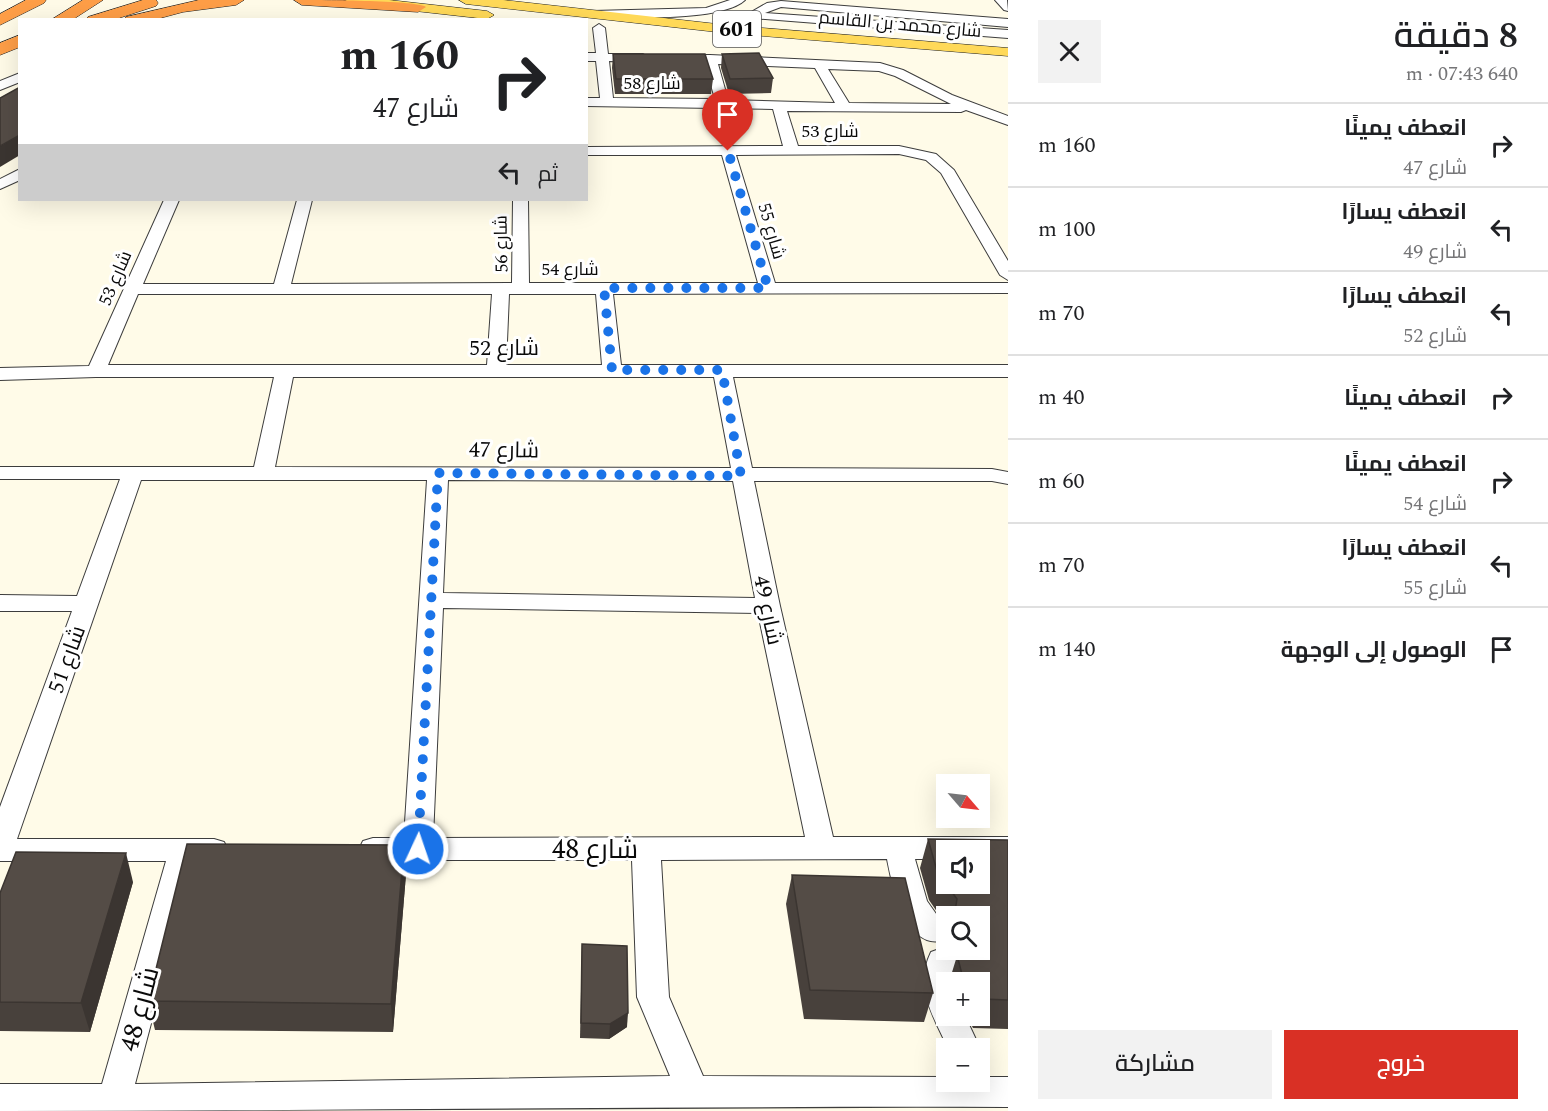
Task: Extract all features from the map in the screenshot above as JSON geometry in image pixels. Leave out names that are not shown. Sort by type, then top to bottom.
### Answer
[{"type":"highway","points":[[66,16],[95,0]]},
{"type":"highway","points":[[97,18],[118,0]]},
{"type":"highway","points":[[99,18],[161,0]]},
{"type":"highway","points":[[140,18],[188,6],[236,0]]},
{"type":"highway","points":[[302,0],[418,7]]},
{"type":"highway","points":[[0,20],[32,3]]},
{"type":"highway","points":[[0,50],[18,41]]},
{"type":"highway","points":[[0,59],[18,50]]},
{"type":"highway","points":[[0,67],[18,60]]},
{"type":"main road","name":"شارع محمد بن القاسم","points":[[351,0],[465,11],[575,14],[1005,54]]},
{"type":"main road","name":"شارع محمد بن القاسم","points":[[465,11],[489,18]]},
{"type":"main road","name":"شارع محمد بن القاسم","points":[[592,27],[925,56],[1005,54]]},
{"type":"main road","points":[[925,56],[987,66]]},
{"type":"street","points":[[575,14],[699,11],[725,8],[739,0]]},
{"type":"street","points":[[799,0],[1008,23]]},
{"type":"street","points":[[1006,7],[898,20],[759,16],[752,13],[771,5],[781,4],[898,20],[1008,34]]},
{"type":"street","points":[[592,27],[603,58],[607,102]]},
{"type":"street","points":[[588,57],[710,59],[869,66],[890,70],[972,108],[1008,121]]},
{"type":"street","points":[[710,59],[722,102]]},
{"type":"street","points":[[819,64],[844,107]]},
{"type":"street","points":[[0,78],[18,72]]},
{"type":"street","points":[[0,87],[18,78]]},
{"type":"street","name":"شارع 58","points":[[588,102],[722,102],[762,103],[779,107],[972,108]]},
{"type":"street","points":[[779,107],[792,151]]},
{"type":"street","name":"شارع 53","points":[[588,151],[899,150],[931,157],[947,170],[1008,275]]},
{"type":"street","name":"شارع 55","points":[[728,151],[768,288]]},
{"type":"street","points":[[0,185],[18,174]]},
{"type":"street","name":"شارع 53","points":[[96,372],[171,201]]},
{"type":"street","points":[[281,289],[304,201]]},
{"type":"street","name":"شارع 56","points":[[520,201],[521,289]]},
{"type":"street","points":[[604,288],[612,370]]},
{"type":"street","name":"شارع 54","points":[[132,289],[1008,288]]},
{"type":"street","points":[[496,371],[503,320],[501,289]]},
{"type":"street","points":[[480,321],[503,320]]},
{"type":"street","name":"شارع 52","points":[[0,374],[612,370],[1008,371]]},
{"type":"street","name":"شارع 49","points":[[722,370],[741,476],[821,848]]},
{"type":"street","points":[[263,473],[285,371]]},
{"type":"street","name":"شارع 47","points":[[0,473],[992,475],[1008,478]]},
{"type":"street","name":"شارع 51","points":[[0,848],[133,473]]},
{"type":"street","points":[[418,849],[438,473]]},
{"type":"street","points":[[432,600],[768,606]]},
{"type":"street","points":[[0,603],[86,604]]},
{"type":"street","points":[[0,848],[242,849]]},
{"type":"street","points":[[900,848],[906,885],[915,909],[933,931]]},
{"type":"street","name":"شارع 48","points":[[348,849],[1008,848]]},
{"type":"street","points":[[646,849],[653,997],[711,1098]]},
{"type":"street","name":"شارع 48","points":[[114,1100],[183,850]]},
{"type":"street","points":[[938,972],[942,961]]},
{"type":"street","points":[[0,1099],[711,1098],[993,1086]]},
{"type":"building","points":[[759,53],[773,78],[730,79],[722,54]]},
{"type":"building","points":[[613,54],[705,54],[713,79],[616,79]]},
{"type":"building","points":[[18,88],[18,136],[0,146],[0,98]]},
{"type":"building","points":[[928,839],[1008,840],[1008,1000],[990,999],[990,972],[961,972],[958,960],[990,960],[990,906],[956,906],[957,899],[953,894],[990,894],[990,840],[936,840],[936,867]]},
{"type":"building","points":[[187,844],[404,845],[391,1004],[148,1001]]},
{"type":"building","points":[[16,852],[126,853],[81,1003],[0,1002],[0,893]]},
{"type":"building","points":[[792,875],[905,878],[933,993],[810,990]]},
{"type":"building","points":[[582,944],[627,946],[628,1013],[610,1024],[581,1023]]},
{"type":"route","points":[[418,849],[438,473],[741,476],[722,370],[612,370],[604,288],[768,288],[728,151]]}]
